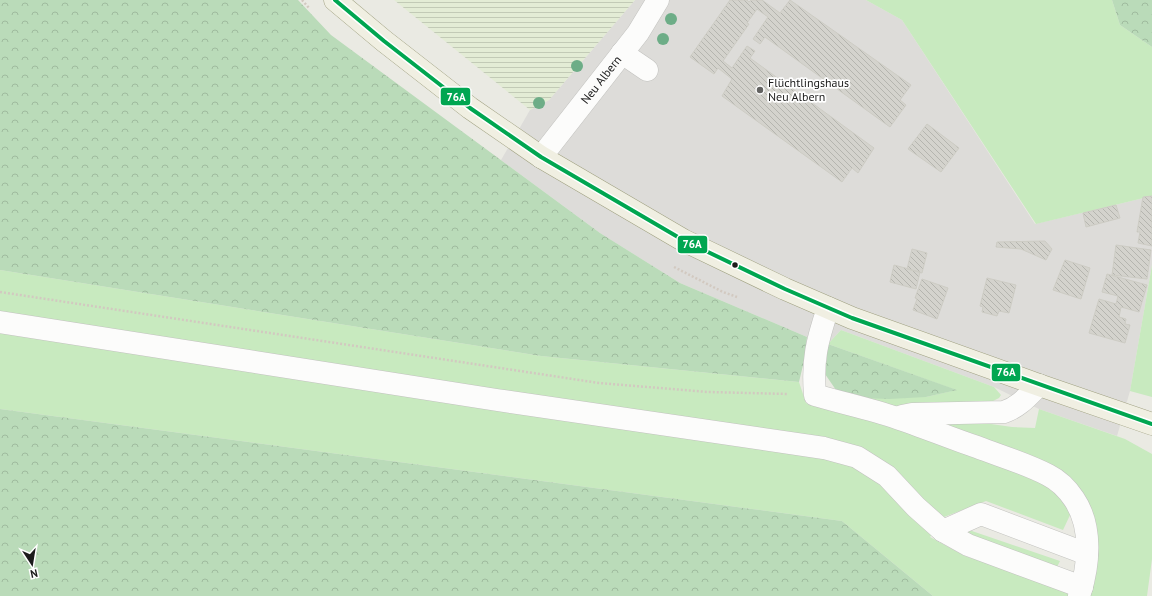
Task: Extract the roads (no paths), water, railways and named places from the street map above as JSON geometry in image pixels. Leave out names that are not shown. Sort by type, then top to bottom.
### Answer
[{"type":"main road","points":[[336,0],[384,41],[470,108],[541,157],[683,240],[734,266],[828,308],[918,342],[1152,424]]},
{"type":"street","name":"Neu Albern","points":[[541,157],[638,33],[658,0]]},
{"type":"street","points":[[622,53],[647,70]]},
{"type":"street","points":[[0,322],[497,400],[824,448],[857,457],[887,476],[916,507],[943,531],[968,545],[1080,591],[1087,554],[1087,536],[1083,513],[1074,498],[1062,485],[1049,475],[897,418],[815,395],[814,367],[817,343],[828,308]]},
{"type":"street","points":[[897,418],[912,414],[1004,412],[1013,410],[1039,385]]},
{"type":"street","points":[[943,531],[981,514],[1087,554]]},
{"type":"place","name":"Flüchtlingshaus Neu Albern","points":[[760,90]]}]
